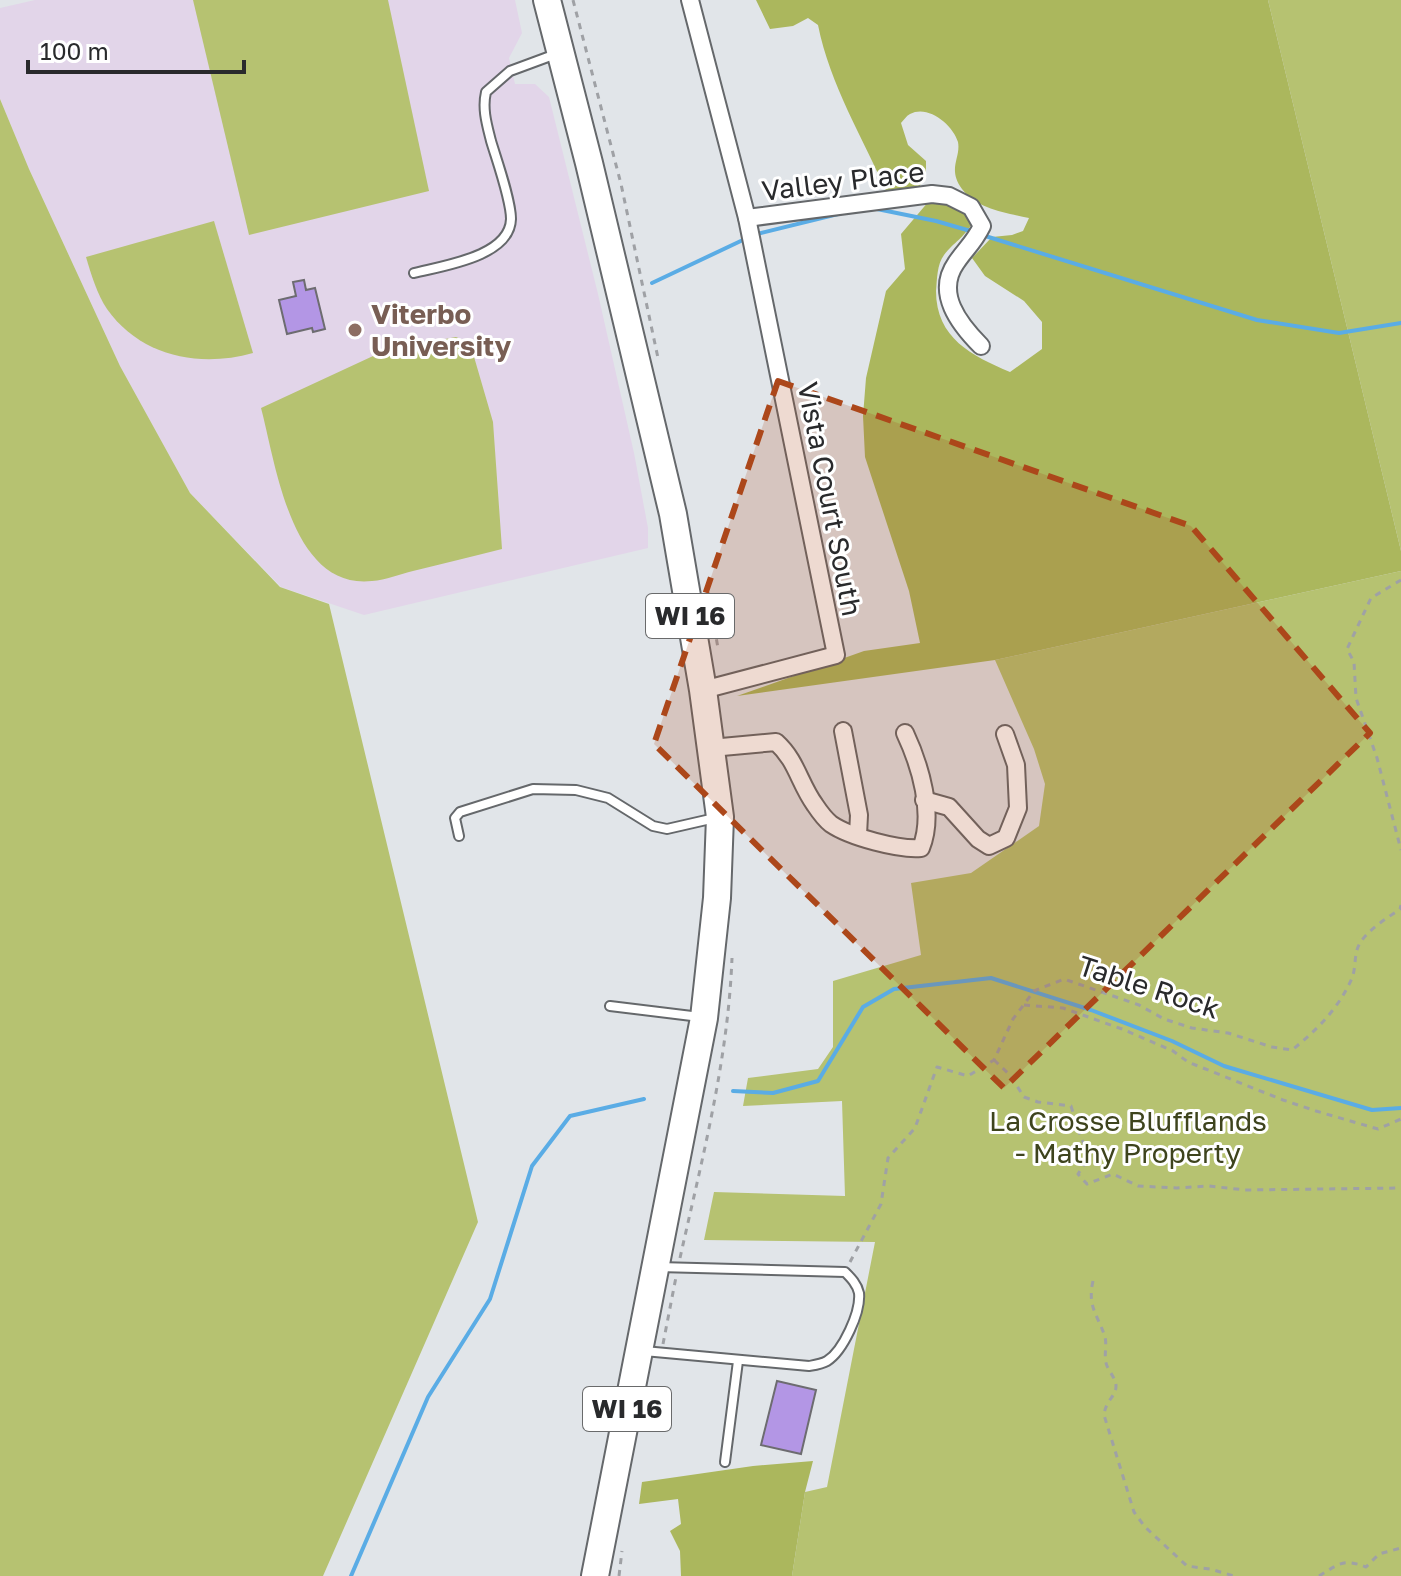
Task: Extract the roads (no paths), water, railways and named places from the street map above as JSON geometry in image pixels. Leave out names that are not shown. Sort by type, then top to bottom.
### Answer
[{"type":"main road","name":"WI 16","points":[[547,0],[673,514],[703,690],[720,817],[717,898],[704,1018],[667,1268],[650,1352],[595,1576]]},
{"type":"street","points":[[690,0],[747,218]]},
{"type":"street","name":"Valley Place","points":[[747,218],[900,196],[932,194],[960,200],[971,207],[982,226],[973,244],[950,274],[948,292],[954,313],[963,328],[981,346]]},
{"type":"street","name":"Vista Court South","points":[[703,690],[836,655],[747,218]]},
{"type":"street","points":[[843,731],[859,815],[858,835]]},
{"type":"street","points":[[711,748],[776,742],[789,753],[814,804],[832,824],[905,849],[921,848],[927,833],[924,800],[914,754],[905,733]]},
{"type":"street","points":[[924,800],[949,807],[978,839],[989,846],[1006,838],[1018,808],[1016,765],[1005,734]]},
{"type":"lane","points":[[414,273],[478,256],[496,246],[503,238],[511,219],[485,116],[486,92],[510,71],[560,53]]},
{"type":"lane","points":[[459,836],[455,818],[460,812],[533,789],[576,790],[608,798],[653,826],[667,829],[720,817]]},
{"type":"lane","points":[[610,1006],[704,1018]]},
{"type":"lane","points":[[650,1352],[809,1366],[825,1362],[837,1353],[848,1334],[859,1294],[845,1272],[667,1268]]},
{"type":"lane","points":[[725,1462],[738,1361]]},
{"type":"waterway","points":[[877,209],[974,232]]},
{"type":"waterway","points":[[753,235],[838,214]]},
{"type":"waterway","points":[[982,235],[1257,320],[1339,333],[1401,323]]},
{"type":"waterway","points":[[652,283],[745,239]]},
{"type":"waterway","points":[[733,1091],[773,1093],[818,1081],[863,1007],[894,989],[991,978],[1091,1010],[1172,1041],[1224,1066],[1372,1110],[1401,1108]]},
{"type":"waterway","points":[[351,1576],[428,1397],[490,1299],[532,1166],[570,1116],[644,1099]]},
{"type":"place","name":"Viterbo University","points":[[355,330]]},
{"type":"park label","name":"La Crosse Blufflands - Mathy Property","points":[[1128,1137]]}]
